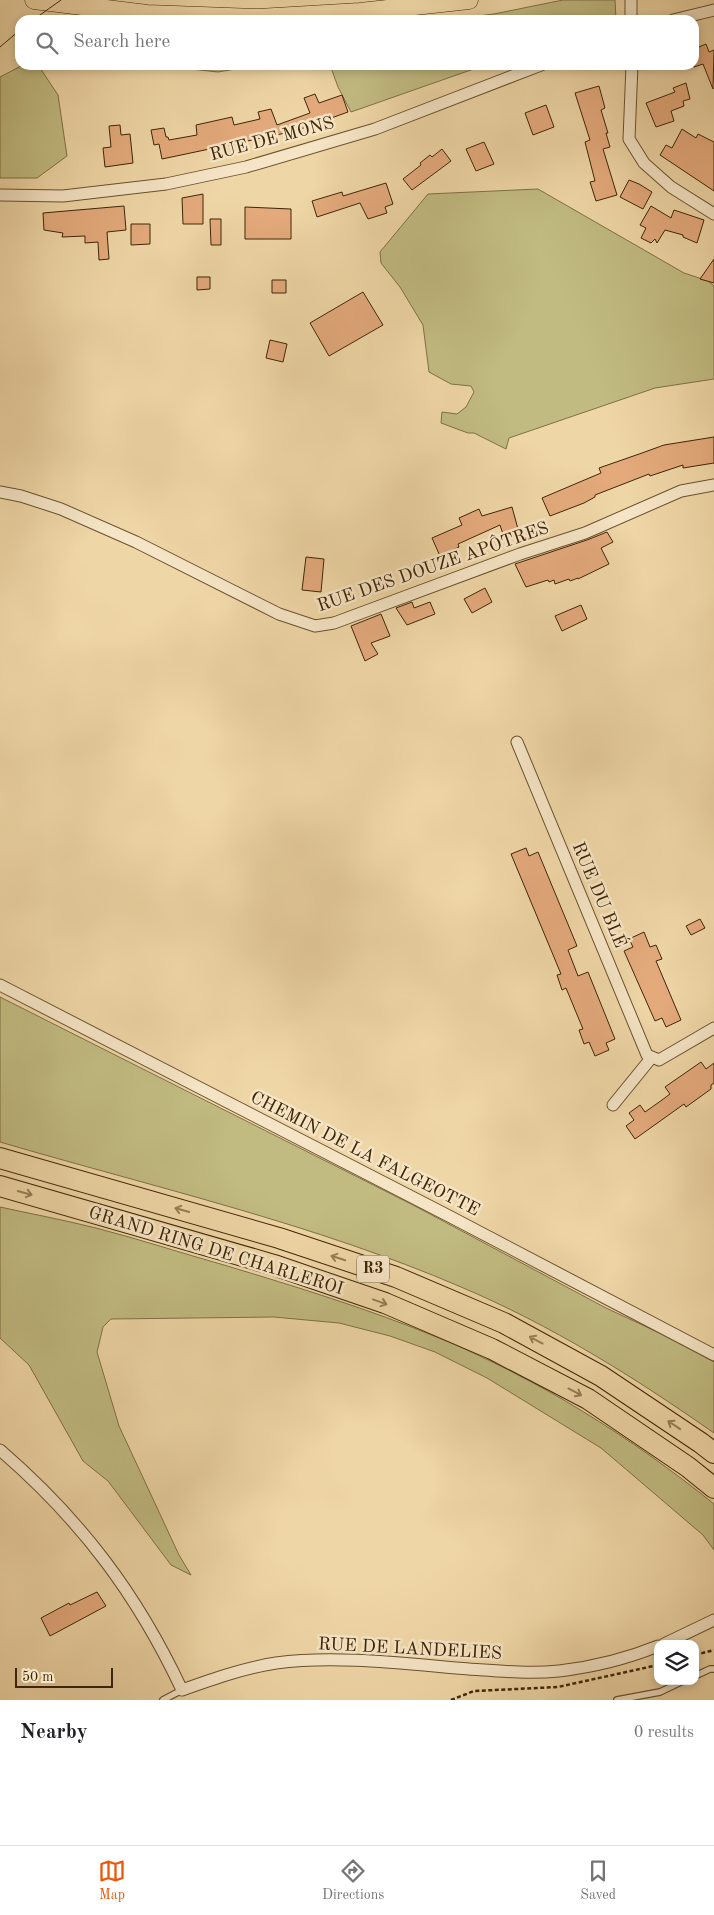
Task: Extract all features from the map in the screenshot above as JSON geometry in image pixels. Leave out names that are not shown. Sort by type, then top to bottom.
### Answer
[{"type":"highway","points":[[34,0],[147,14],[175,15]]},
{"type":"highway","points":[[309,15],[360,12],[470,0]]},
{"type":"highway","name":"GRAND RING DE CHARLEROI","points":[[0,1158],[279,1238],[396,1277],[504,1323],[602,1376],[701,1442],[714,1453]]},
{"type":"highway","name":"GRAND RING DE CHARLEROI","points":[[0,1186],[274,1266],[394,1307],[492,1349],[588,1399],[688,1467],[714,1488]]},
{"type":"street","points":[[694,15],[714,10]]},
{"type":"street","name":"RUE DE MONS","points":[[0,195],[72,195],[166,184],[246,167],[375,129],[528,70]]},
{"type":"street","points":[[632,70],[630,139],[644,163],[670,187],[696,201],[714,214]]},
{"type":"street","name":"RUE DES DOUZE APÔTRES","points":[[0,492],[21,496],[61,509],[136,542],[279,614],[315,626],[334,623],[512,557],[586,533],[681,492],[714,485]]},
{"type":"street","name":"RUE DU BLÉ","points":[[517,742],[647,1055],[652,1057]]},
{"type":"street","name":"CHEMIN DE LA FALGEOTTE","points":[[0,985],[714,1355]]},
{"type":"street","points":[[612,1105],[652,1057],[659,1060],[714,1028]]},
{"type":"street","points":[[0,1450],[56,1502],[88,1537],[132,1599],[160,1646],[182,1690]]},
{"type":"street","points":[[672,1640],[714,1620]]},
{"type":"street","name":"RUE DE LANDELIES","points":[[182,1690],[241,1670],[276,1663],[311,1661],[353,1662],[508,1672],[558,1671],[615,1661],[654,1647]]},
{"type":"lane","points":[[699,1674],[710,1669],[714,1670]]},
{"type":"lane","points":[[617,1700],[660,1692],[675,1685]]},
{"type":"lane","name":"RUE DE LANDELIES","points":[[163,1700],[182,1690]]},
{"type":"path","points":[[699,1654],[714,1650]]},
{"type":"shaded area","points":[[563,0],[615,0],[616,15],[486,15]]},
{"type":"shaded area","points":[[15,69],[41,70],[58,95],[67,156],[37,178],[0,178],[0,77]]},
{"type":"shaded area","points":[[200,70],[229,70],[218,72]]},
{"type":"shaded area","points":[[332,70],[471,70],[351,112]]},
{"type":"shaded area","points":[[538,189],[684,273],[708,281],[714,286],[714,379],[655,388],[509,438],[506,449],[474,433],[468,433],[441,423],[442,412],[457,414],[466,407],[474,392],[471,386],[451,384],[429,372],[423,325],[400,287],[381,263],[380,252],[428,194]]},
{"type":"shaded area","points":[[0,997],[413,1205],[606,1308],[683,1344],[714,1362],[714,1433],[623,1372],[560,1335],[461,1287],[349,1244],[291,1225],[0,1142]]},
{"type":"shaded area","points":[[0,1207],[112,1232],[224,1265],[386,1317],[476,1354],[548,1391],[617,1433],[714,1504],[714,1550],[703,1535],[601,1448],[487,1378],[435,1352],[390,1336],[339,1323],[274,1317],[111,1319],[103,1327],[97,1352],[119,1426],[179,1555],[191,1575],[171,1565],[108,1481],[83,1461],[29,1365],[0,1338]]},
{"type":"building","points":[[706,44],[709,52],[714,50],[713,89],[703,64],[699,65],[699,47]]},
{"type":"building","points":[[686,83],[690,99],[683,101],[684,106],[671,111],[674,121],[656,127],[646,103],[675,92],[673,88]]},
{"type":"building","points":[[599,86],[605,108],[601,110],[610,147],[603,149],[617,195],[596,201],[590,182],[595,181],[585,142],[590,140],[575,93]]},
{"type":"building","points":[[315,94],[319,103],[342,95],[348,112],[295,131],[162,159],[159,144],[154,145],[151,130],[164,128],[166,137],[169,140],[197,135],[196,125],[232,117],[234,125],[260,119],[258,112],[271,109],[277,125],[310,113],[304,98]]},
{"type":"building","points":[[546,105],[554,127],[533,135],[525,113]]},
{"type":"building","points":[[120,125],[121,135],[130,134],[133,163],[105,167],[103,148],[111,147],[109,126]]},
{"type":"building","points":[[682,129],[696,138],[698,134],[714,142],[714,191],[660,155],[666,145],[672,148]]},
{"type":"building","points":[[484,142],[494,164],[476,171],[466,149]]},
{"type":"building","points":[[442,149],[451,161],[412,190],[403,179],[430,155],[432,157]]},
{"type":"building","points":[[629,180],[652,192],[643,209],[620,197]]},
{"type":"building","points":[[386,183],[393,204],[385,207],[387,213],[368,219],[360,203],[317,217],[312,201],[342,192],[343,196]]},
{"type":"building","points":[[203,194],[203,224],[183,224],[182,198]]},
{"type":"building","points":[[124,206],[126,230],[107,232],[109,259],[99,260],[98,242],[85,243],[85,236],[62,237],[63,233],[44,230],[43,213]]},
{"type":"building","points":[[651,206],[671,218],[674,210],[704,220],[697,243],[683,237],[683,235],[665,230],[657,243],[655,239],[651,243],[641,238],[646,228],[640,225]]},
{"type":"building","points":[[245,207],[291,209],[291,239],[245,239]]},
{"type":"building","points":[[210,219],[221,219],[221,245],[211,245]]},
{"type":"building","points":[[131,224],[150,224],[150,244],[131,245]]},
{"type":"building","points":[[714,259],[714,283],[700,279]]},
{"type":"building","points":[[197,277],[210,277],[210,289],[197,290]]},
{"type":"building","points":[[272,280],[286,280],[286,293],[272,293]]},
{"type":"building","points":[[363,292],[383,325],[329,356],[310,323]]},
{"type":"building","points":[[270,340],[287,344],[283,362],[266,358]]},
{"type":"building","points":[[714,437],[714,463],[683,468],[683,465],[650,476],[649,474],[595,495],[595,497],[584,503],[550,516],[542,498],[601,473],[599,468],[664,445]]},
{"type":"building","points":[[512,507],[518,529],[503,534],[500,525],[458,544],[459,547],[440,556],[432,538],[462,525],[459,518],[479,509],[482,516]]},
{"type":"building","points":[[607,532],[613,542],[601,548],[609,564],[578,579],[570,581],[569,579],[555,584],[554,580],[549,582],[548,580],[526,587],[515,564]]},
{"type":"building","points":[[306,557],[324,559],[321,592],[302,590]]},
{"type":"building","points":[[485,588],[492,602],[472,613],[464,599]]},
{"type":"building","points":[[412,602],[414,608],[430,602],[435,614],[407,625],[396,608]]},
{"type":"building","points":[[581,605],[587,619],[562,631],[555,616]]},
{"type":"building","points":[[381,614],[390,636],[371,643],[378,654],[365,661],[351,626]]},
{"type":"building","points":[[526,848],[529,856],[538,852],[577,946],[568,950],[578,976],[588,972],[615,1039],[606,1043],[609,1050],[595,1056],[589,1042],[584,1044],[579,1030],[583,1029],[566,988],[562,990],[557,975],[561,974],[511,854]]},
{"type":"building","points":[[700,919],[705,928],[691,935],[686,926]]},
{"type":"building","points":[[644,932],[650,947],[656,945],[662,959],[656,961],[681,1020],[666,1027],[662,1018],[655,1021],[624,951],[633,947],[629,939]]},
{"type":"building","points":[[701,1062],[706,1069],[714,1063],[714,1083],[711,1085],[711,1089],[686,1107],[684,1104],[635,1139],[626,1126],[634,1120],[629,1113],[640,1105],[645,1112],[662,1100],[670,1094],[665,1087]]},
{"type":"building","points":[[97,1592],[106,1606],[50,1636],[41,1618],[69,1603],[70,1605]]},
{"type":"tram line","points":[[40,15],[61,0]]},
{"type":"tram line","points":[[0,47],[15,34]]}]
